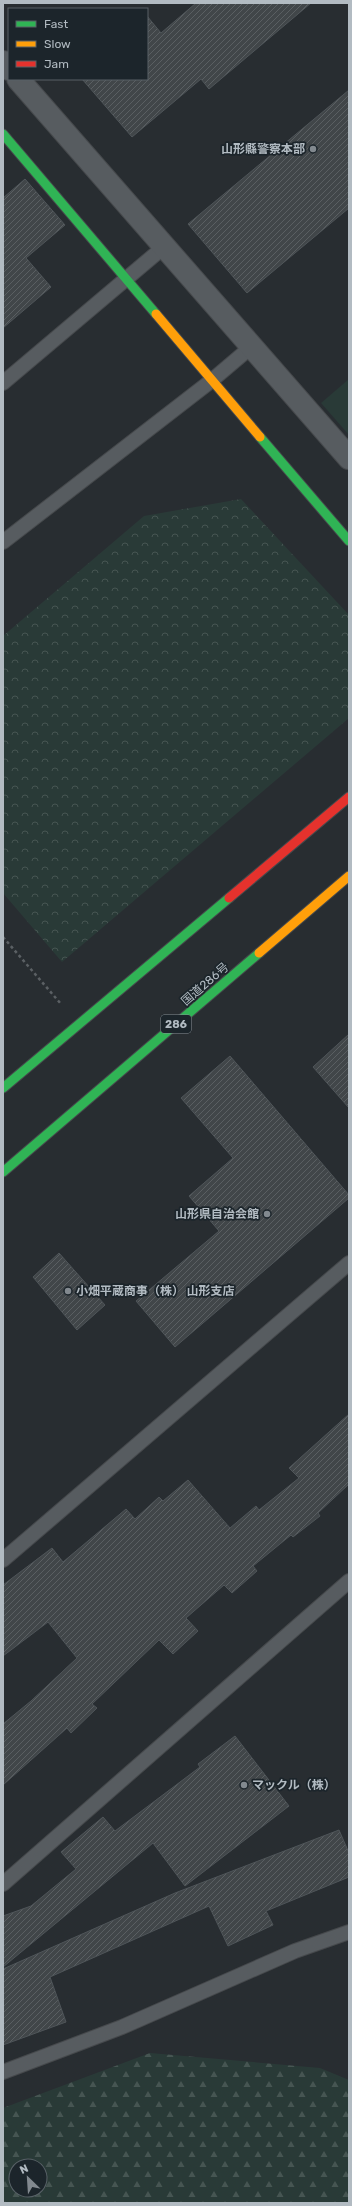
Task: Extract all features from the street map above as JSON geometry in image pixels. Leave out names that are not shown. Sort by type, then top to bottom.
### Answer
[{"type":"main road","points":[[3,134],[127,278],[210,381],[349,541]]},
{"type":"main road","points":[[3,1088],[349,797]]},
{"type":"main road","name":"国道286号","points":[[3,1172],[349,876]]},
{"type":"street","points":[[19,80],[349,458]]},
{"type":"lane","points":[[3,383],[165,246]]},
{"type":"lane","points":[[3,542],[210,381],[251,347]]},
{"type":"lane","points":[[3,1560],[349,1263]]},
{"type":"lane","points":[[3,1884],[349,1581]]},
{"type":"lane","points":[[3,2072],[122,2027],[295,1951],[349,1932]]},
{"type":"path","points":[[3,937],[78,1024]]},
{"type":"green space","points":[[349,379],[349,435],[321,403]]},
{"type":"green space","points":[[241,499],[349,615],[349,718],[62,962],[3,893],[3,636],[144,516]]},
{"type":"green space","points":[[150,2053],[320,2068],[349,2080],[349,2203],[3,2203],[3,2108]]},
{"type":"building","points":[[196,3],[311,3],[209,89],[201,79],[132,137],[83,80],[148,80],[148,17],[161,33]]},
{"type":"building","name":"山形縣警察本部","points":[[349,90],[349,208],[247,293],[188,224]]},
{"type":"building","points":[[25,179],[65,225],[26,258],[51,287],[3,328],[3,198]]},
{"type":"building","points":[[349,1034],[349,1108],[313,1067]]},
{"type":"building","name":"山形県自治会館","points":[[230,1056],[349,1195],[349,1198],[175,1347],[136,1301],[219,1231],[189,1196],[233,1158],[181,1098]]},
{"type":"building","name":"小畑平蔵商事（株） 山形支店","points":[[59,1253],[105,1305],[77,1330],[33,1277]]},
{"type":"building","points":[[349,1414],[349,1484],[318,1513],[320,1516],[293,1537],[291,1535],[253,1566],[257,1571],[232,1593],[224,1585],[186,1618],[198,1631],[173,1654],[159,1640],[92,1704],[97,1708],[71,1733],[67,1728],[3,1785],[3,1724],[31,1701],[77,1658],[48,1622],[3,1656],[3,1585],[52,1548],[63,1562],[126,1509],[135,1519],[159,1497],[163,1501],[188,1480],[230,1528],[256,1506],[259,1510],[299,1478],[289,1468]]},
{"type":"building","points":[[235,1736],[289,1806],[185,1886],[153,1843],[3,1967],[3,1916],[31,1906],[76,1869],[61,1852],[103,1817],[115,1831],[200,1767],[198,1764]]},
{"type":"building","points":[[339,1830],[349,1853],[349,1877],[266,1911],[273,1925],[228,1946],[209,1906],[50,1977],[66,2022],[3,2045],[3,1969],[175,1893]]},
{"type":"traffic: fast","points":[[3,134],[156,314]]},
{"type":"traffic: fast","points":[[260,437],[349,541]]},
{"type":"traffic: fast","points":[[3,1088],[229,898]]},
{"type":"traffic: fast","points":[[3,1172],[259,953]]},
{"type":"traffic: slow","points":[[156,314],[260,437]]},
{"type":"traffic: slow","points":[[259,953],[349,876]]},
{"type":"traffic: jam","points":[[229,898],[349,797]]},
{"type":"place","name":"山形縣警察本部","points":[[313,149]]},
{"type":"place","name":"山形県自治会館","points":[[267,1214]]},
{"type":"place","name":"小畑平蔵商事（株） 山形支店","points":[[68,1291]]},
{"type":"place","name":"マックル（株）","points":[[244,1785]]}]
